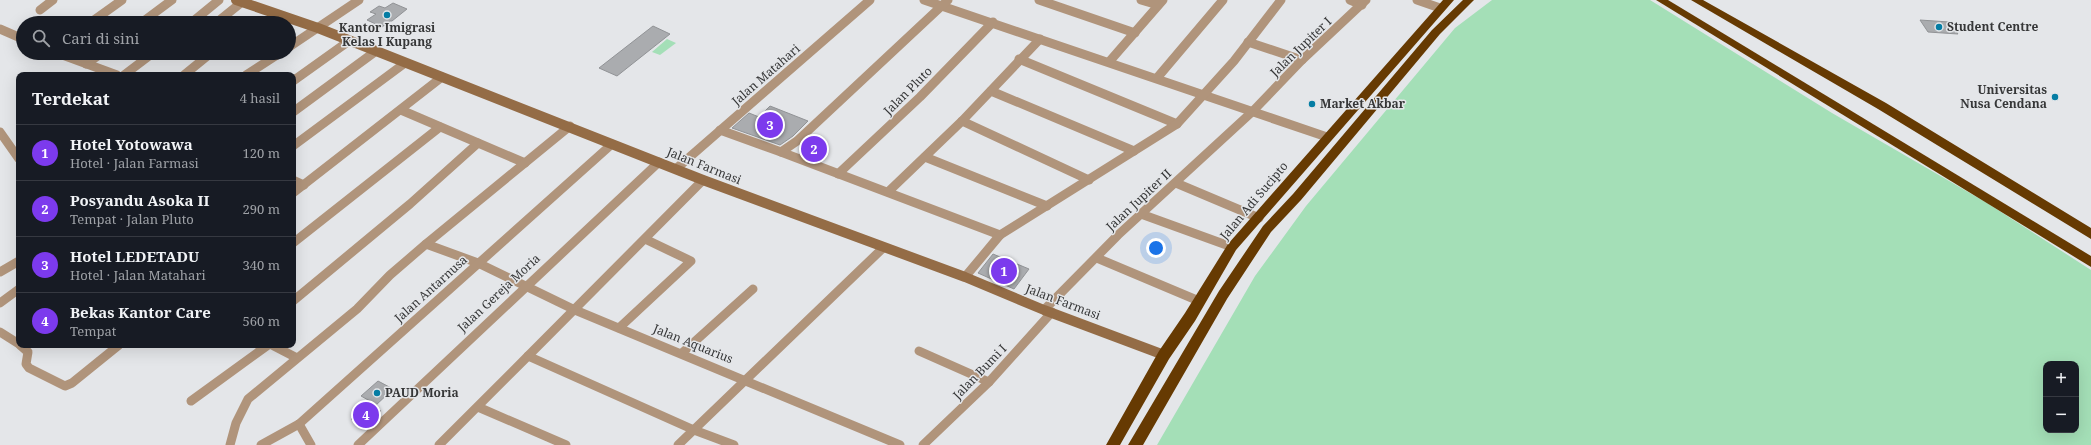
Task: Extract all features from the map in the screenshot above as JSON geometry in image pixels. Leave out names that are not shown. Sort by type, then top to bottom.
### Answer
[{"type":"highway","points":[[1135,445],[1245,260],[1267,229],[1297,197],[1319,169],[1436,32],[1469,0]]},
{"type":"highway","points":[[1661,0],[2091,262]]},
{"type":"highway","points":[[1696,0],[1882,106],[2091,234]]},
{"type":"highway","name":"Jalan Adi Sucipto","points":[[1113,445],[1164,355],[1232,247],[1445,4]]},
{"type":"highway","points":[[1304,164],[1319,169]]},
{"type":"street","points":[[40,10],[53,0]]},
{"type":"street","points":[[100,16],[122,0]]},
{"type":"street","points":[[150,16],[172,0]]},
{"type":"street","points":[[200,16],[219,0]]},
{"type":"street","points":[[296,42],[359,0]]},
{"type":"street","points":[[856,0],[868,2]]},
{"type":"street","points":[[924,0],[994,22],[1206,94],[1327,137]]},
{"type":"street","points":[[781,152],[797,140],[948,0]]},
{"type":"street","points":[[1039,0],[1135,33]]},
{"type":"street","points":[[1142,0],[1161,3]]},
{"type":"street","points":[[1157,78],[1222,0]]},
{"type":"street","points":[[965,277],[1000,235],[1177,124],[1206,94],[1281,0]]},
{"type":"street","points":[[1350,0],[1364,2]]},
{"type":"street","points":[[1417,0],[1445,4]]},
{"type":"street","points":[[223,16],[239,1]]},
{"type":"street","name":"Jalan Farmasi","points":[[239,1],[283,16]]},
{"type":"street","name":"Jalan Matahari","points":[[677,168],[868,2]]},
{"type":"street","name":"Jalan Jupiter I","points":[[1253,111],[1302,60],[1364,2]]},
{"type":"street","points":[[1109,62],[1161,3]]},
{"type":"street","name":"Jalan Farmasi","points":[[296,20],[570,126],[612,144],[677,168],[703,180],[883,248],[965,277],[1048,311],[1164,355]]},
{"type":"street","name":"Jalan Pluto","points":[[838,174],[920,97],[994,22]]},
{"type":"street","points":[[0,29],[16,36]]},
{"type":"street","points":[[888,192],[962,121],[1040,38]]},
{"type":"street","points":[[296,80],[350,41]]},
{"type":"street","points":[[1248,42],[1302,60]]},
{"type":"street","points":[[296,110],[376,51]]},
{"type":"street","points":[[1019,59],[1177,124]]},
{"type":"street","points":[[75,60],[109,72]]},
{"type":"street","points":[[86,64],[92,60]]},
{"type":"street","points":[[128,72],[144,60]]},
{"type":"street","points":[[188,72],[202,60]]},
{"type":"street","points":[[251,72],[269,60]]},
{"type":"street","points":[[296,144],[406,63]]},
{"type":"street","points":[[296,191],[442,77]]},
{"type":"street","points":[[991,91],[1134,151]]},
{"type":"street","points":[[401,110],[525,163]]},
{"type":"street","name":"Jalan Jupiter II","points":[[1048,311],[1097,258],[1141,214],[1253,111]]},
{"type":"street","points":[[962,121],[1089,180]]},
{"type":"street","points":[[296,241],[440,126]]},
{"type":"street","points":[[230,445],[236,423],[248,399],[357,309],[390,275],[426,244],[570,126]]},
{"type":"street","points":[[720,130],[1000,235]]},
{"type":"street","points":[[0,132],[16,155]]},
{"type":"street","points":[[296,298],[368,238],[400,215],[478,144]]},
{"type":"street","name":"Jalan Antarnusa","points":[[261,445],[299,424],[612,144]]},
{"type":"street","points":[[925,157],[1047,206]]},
{"type":"street","name":"Jalan Gereja Moria","points":[[358,445],[525,286],[659,162]]},
{"type":"street","points":[[439,445],[703,180]]},
{"type":"street","points":[[296,181],[304,184]]},
{"type":"street","points":[[1176,183],[1259,218]]},
{"type":"street","points":[[1141,214],[1232,247]]},
{"type":"street","points":[[619,328],[691,262],[645,239]]},
{"type":"street","name":"Jalan Aquarius","points":[[426,244],[478,263],[575,310],[748,380],[900,445]]},
{"type":"street","points":[[678,445],[748,380],[883,248]]},
{"type":"street","points":[[1097,258],[1198,301]]},
{"type":"street","points":[[0,272],[16,263]]},
{"type":"street","points":[[682,353],[753,288]]},
{"type":"street","points":[[0,303],[16,291]]},
{"type":"street","name":"Jalan Bumi I","points":[[923,445],[990,382],[1048,311]]},
{"type":"street","points":[[0,332],[16,342]]},
{"type":"street","points":[[23,348],[28,352],[26,364],[29,368],[65,386],[72,383],[115,348]]},
{"type":"street","points":[[191,401],[264,348]]},
{"type":"street","points":[[278,348],[297,358]]},
{"type":"street","points":[[919,351],[990,382]]},
{"type":"street","points":[[528,356],[694,430],[734,445]]},
{"type":"street","points":[[478,407],[566,445]]},
{"type":"street","points":[[299,424],[311,445]]},
{"type":"green space","points":[[1492,0],[1650,0],[1832,113],[1987,203],[2091,270],[2091,445],[1157,445],[1255,276],[1306,206],[1455,28]]},
{"type":"green space","points":[[667,39],[676,43],[660,55],[652,52]]},
{"type":"building","name":"Kantor Imigrasi Kelas I Kupang","points":[[393,3],[407,9],[382,27],[367,20],[376,14],[370,12],[379,6],[385,8]]},
{"type":"building","name":"Student Centre","points":[[1920,20],[1949,22],[1958,34],[1928,32]]},
{"type":"building","points":[[653,26],[670,34],[617,76],[599,68]]},
{"type":"building","points":[[770,106],[808,121],[793,136],[780,145],[732,128],[749,113],[759,117]]},
{"type":"building","points":[[814,141],[825,147],[814,157],[802,152]]},
{"type":"building","points":[[993,254],[1029,269],[1014,289],[978,273]]},
{"type":"building","points":[[378,381],[393,389],[374,407],[381,411],[364,427],[351,419],[370,401],[361,396]]},
{"type":"place","name":"Kantor Imigrasi Kelas I Kupang","points":[[387,15]]},
{"type":"place","name":"Student Centre","points":[[1939,27]]},
{"type":"place","name":"Universitas Nusa Cendana","points":[[2055,97]]},
{"type":"place","name":"Market Akbar","points":[[1312,104]]},
{"type":"place","name":"Hotel LEDETADU","points":[[770,125]]},
{"type":"place","name":"Posyandu Asoka II","points":[[814,149]]},
{"type":"place","name":"Hotel Yotowawa","points":[[1004,271]]},
{"type":"place","name":"PAUD Moria","points":[[377,393]]},
{"type":"place","name":"Bekas Kantor Care","points":[[366,415]]}]
